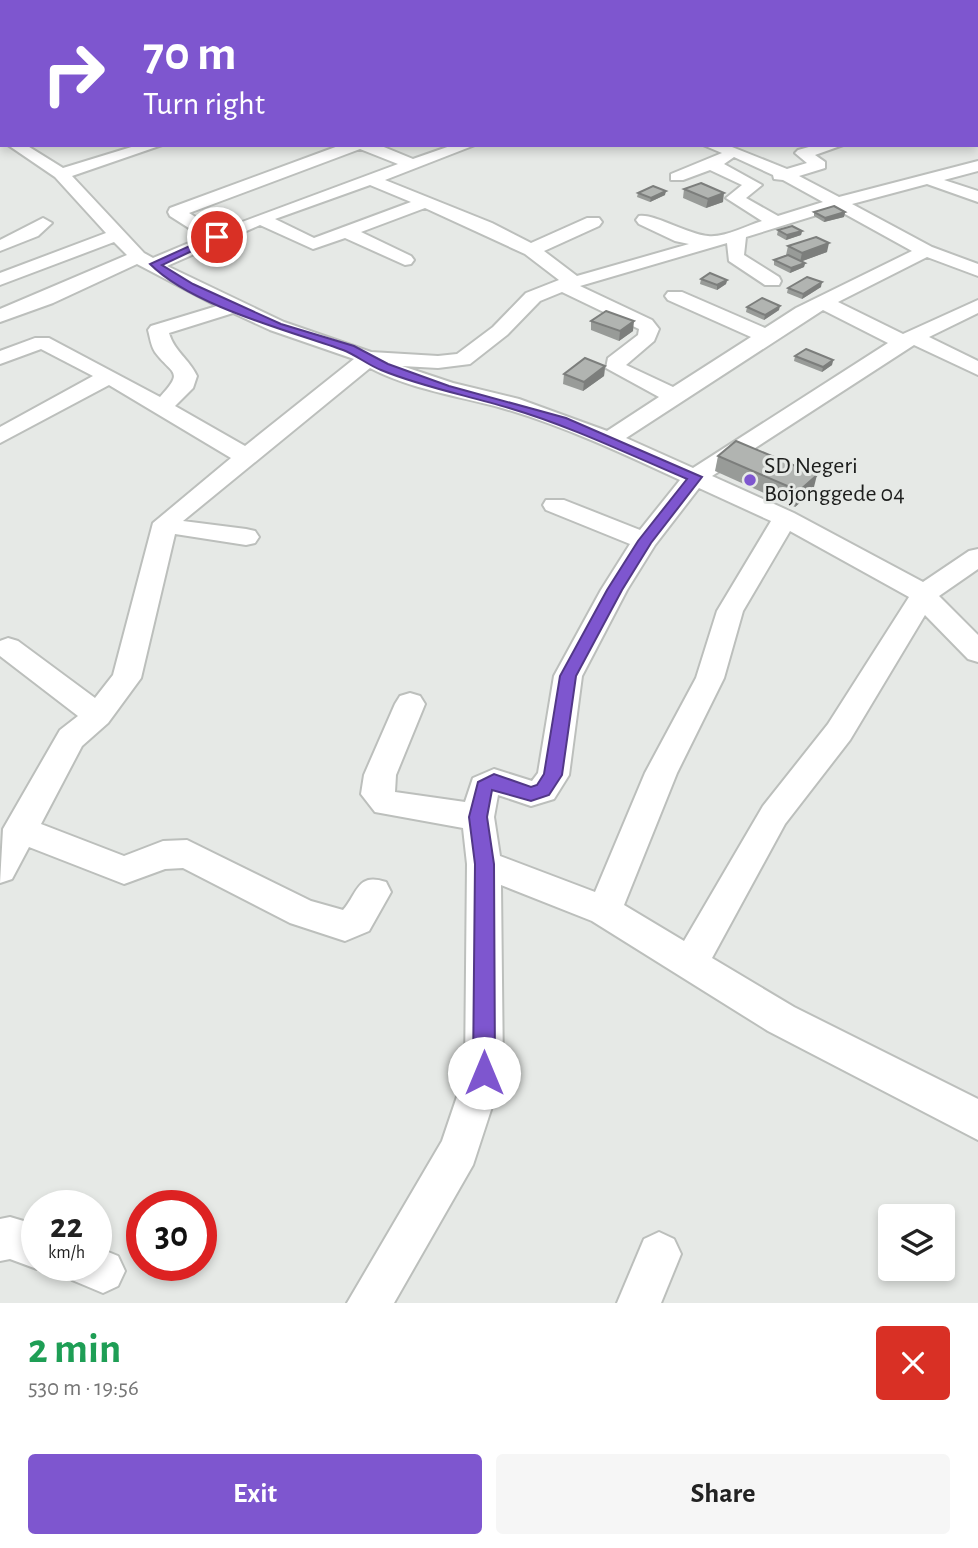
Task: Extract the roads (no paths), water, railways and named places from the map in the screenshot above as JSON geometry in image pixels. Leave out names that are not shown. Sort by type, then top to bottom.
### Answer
[{"type":"street","points":[[18,147],[61,174],[116,235],[146,260],[189,286],[277,326],[371,358],[438,362],[463,360],[500,331],[533,298],[568,283],[621,271],[840,202],[978,166]]},
{"type":"street","points":[[61,174],[149,147]]},
{"type":"street","points":[[217,237],[176,212],[343,147]]},
{"type":"street","points":[[369,147],[406,168],[443,195]]},
{"type":"street","points":[[0,316],[146,260],[217,237],[260,219],[463,147]]},
{"type":"street","points":[[715,147],[743,155],[784,174],[926,251],[978,270]]},
{"type":"street","points":[[777,223],[734,198],[754,185],[819,165],[803,153],[828,147]]},
{"type":"street","points":[[289,151],[308,161]]},
{"type":"street","points":[[677,177],[732,154]]},
{"type":"street","points":[[711,164],[754,185]]},
{"type":"street","points":[[927,179],[978,197]]},
{"type":"street","points":[[372,180],[486,227],[531,250],[568,283],[645,324],[649,330],[647,337],[615,362],[616,368],[674,396]]},
{"type":"street","points":[[164,201],[183,209]]},
{"type":"street","points":[[260,219],[307,243],[349,233],[424,202]]},
{"type":"street","points":[[645,220],[681,237],[714,242]]},
{"type":"street","points":[[531,250],[593,222]]},
{"type":"street","points":[[0,246],[32,232],[43,223]]},
{"type":"street","points":[[349,233],[405,260]]},
{"type":"street","points":[[5,272],[116,235]]},
{"type":"street","points":[[737,235],[735,257],[772,281]]},
{"type":"street","points":[[608,439],[822,302],[926,251]]},
{"type":"street","points":[[674,296],[766,336]]},
{"type":"street","points":[[822,302],[978,369]]},
{"type":"street","points":[[369,1303],[459,1152],[484,1073],[484,864],[478,817],[484,786],[494,781],[531,794],[543,790],[553,775],[568,676],[614,590],[645,541],[695,477],[909,340],[978,306]]},
{"type":"street","points":[[162,407],[185,383],[187,376],[181,365],[163,349],[158,330],[234,307]]},
{"type":"street","points":[[3,354],[42,342],[109,376],[246,457]]},
{"type":"street","points":[[371,358],[384,367],[446,388],[511,404],[608,439],[785,518],[924,594],[932,606],[978,652]]},
{"type":"street","points":[[0,869],[19,829],[71,738],[98,715],[127,678],[165,523],[356,367],[371,358]]},
{"type":"street","points":[[0,436],[109,376]]},
{"type":"street","points":[[555,505],[645,541]]},
{"type":"street","points":[[604,911],[661,773],[710,678],[730,611],[785,518]]},
{"type":"street","points":[[165,523],[191,531],[246,537]]},
{"type":"street","points":[[690,962],[774,815],[839,732],[924,594],[978,556]]},
{"type":"street","points":[[8,648],[40,669],[74,699],[98,715]]},
{"type":"street","points":[[410,704],[380,775],[377,794],[386,803],[478,817]]},
{"type":"street","points":[[19,829],[124,870],[163,855],[187,854],[302,914],[345,926],[357,920],[374,892]]},
{"type":"street","points":[[484,864],[604,911],[781,1019],[978,1121]]},
{"type":"street","points":[[0,1240],[10,1238],[21,1242]]},
{"type":"street","points":[[639,1303],[659,1254]]},
{"type":"place","name":"SD Negeri Bojonggede 04","points":[[750,480]]}]
